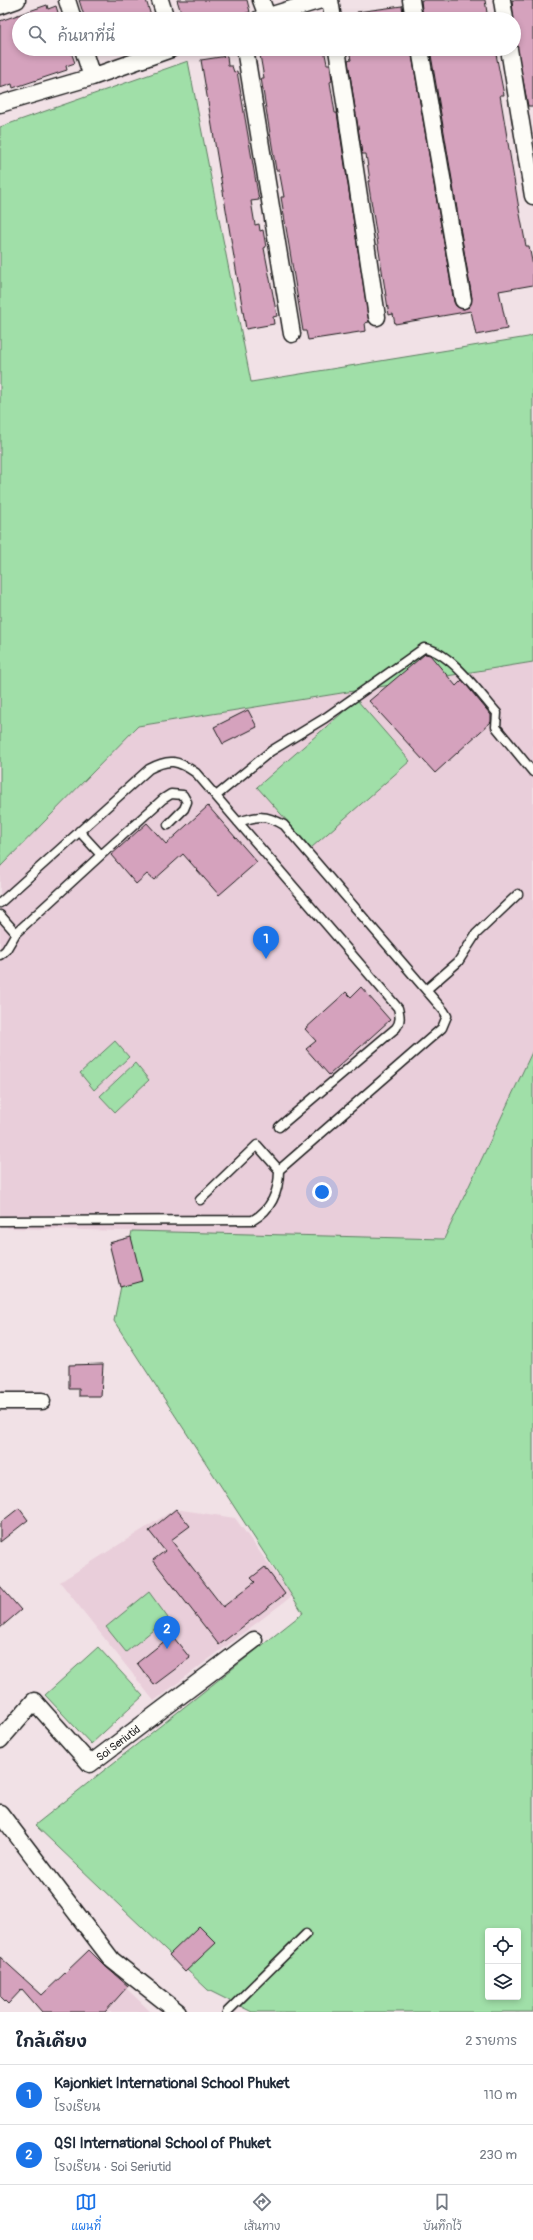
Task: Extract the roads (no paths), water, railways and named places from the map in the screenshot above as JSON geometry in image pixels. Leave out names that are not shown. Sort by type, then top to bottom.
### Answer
[{"type":"street","points":[[0,6],[17,0]]},
{"type":"street","points":[[67,0],[71,12]]},
{"type":"street","points":[[160,0],[164,12]]},
{"type":"street","points":[[261,0],[262,12]]},
{"type":"street","points":[[282,12],[321,0]]},
{"type":"street","points":[[330,0],[332,12]]},
{"type":"street","points":[[411,0],[413,12]]},
{"type":"street","points":[[502,0],[504,12]]},
{"type":"street","points":[[84,56],[92,77]]},
{"type":"street","points":[[0,104],[92,77],[151,56]]},
{"type":"street","points":[[246,56],[292,334]]},
{"type":"street","points":[[338,56],[378,317]]},
{"type":"street","points":[[421,56],[463,300]]},
{"type":"street","points":[[510,56],[533,193]]},
{"type":"street","points":[[0,1401],[42,1401]]},
{"type":"street","name":"Soi Seriutid","points":[[0,1740],[34,1701],[90,1764],[254,1640]]},
{"type":"street","points":[[0,1813],[112,1960],[178,2012]]},
{"type":"lane","points":[[216,796],[271,751],[325,718],[424,648],[432,649],[447,658],[497,714],[496,727],[533,772]]},
{"type":"lane","points":[[0,903],[78,831],[149,769],[161,762],[174,761],[184,764],[196,773],[398,1008],[400,1016],[400,1023],[396,1028],[279,1127]]},
{"type":"lane","points":[[0,955],[6,950],[16,933],[163,799],[171,794],[183,795],[187,802],[184,809],[168,825]]},
{"type":"lane","points":[[238,822],[258,816],[273,818],[284,825],[447,1016],[442,1028],[279,1170]]},
{"type":"lane","points":[[78,831],[101,855]]},
{"type":"lane","points":[[426,990],[458,962],[476,934],[518,894]]},
{"type":"lane","points":[[0,915],[16,933]]},
{"type":"lane","points":[[0,1221],[253,1220],[261,1216],[275,1198],[279,1186],[279,1170],[258,1144],[200,1200]]},
{"type":"lane","points":[[227,2012],[306,1934]]},
{"type":"place","name":"Kajonkiet International School Phuket","points":[[266,959]]},
{"type":"place","name":"QSI International School of Phuket","points":[[167,1649]]}]
